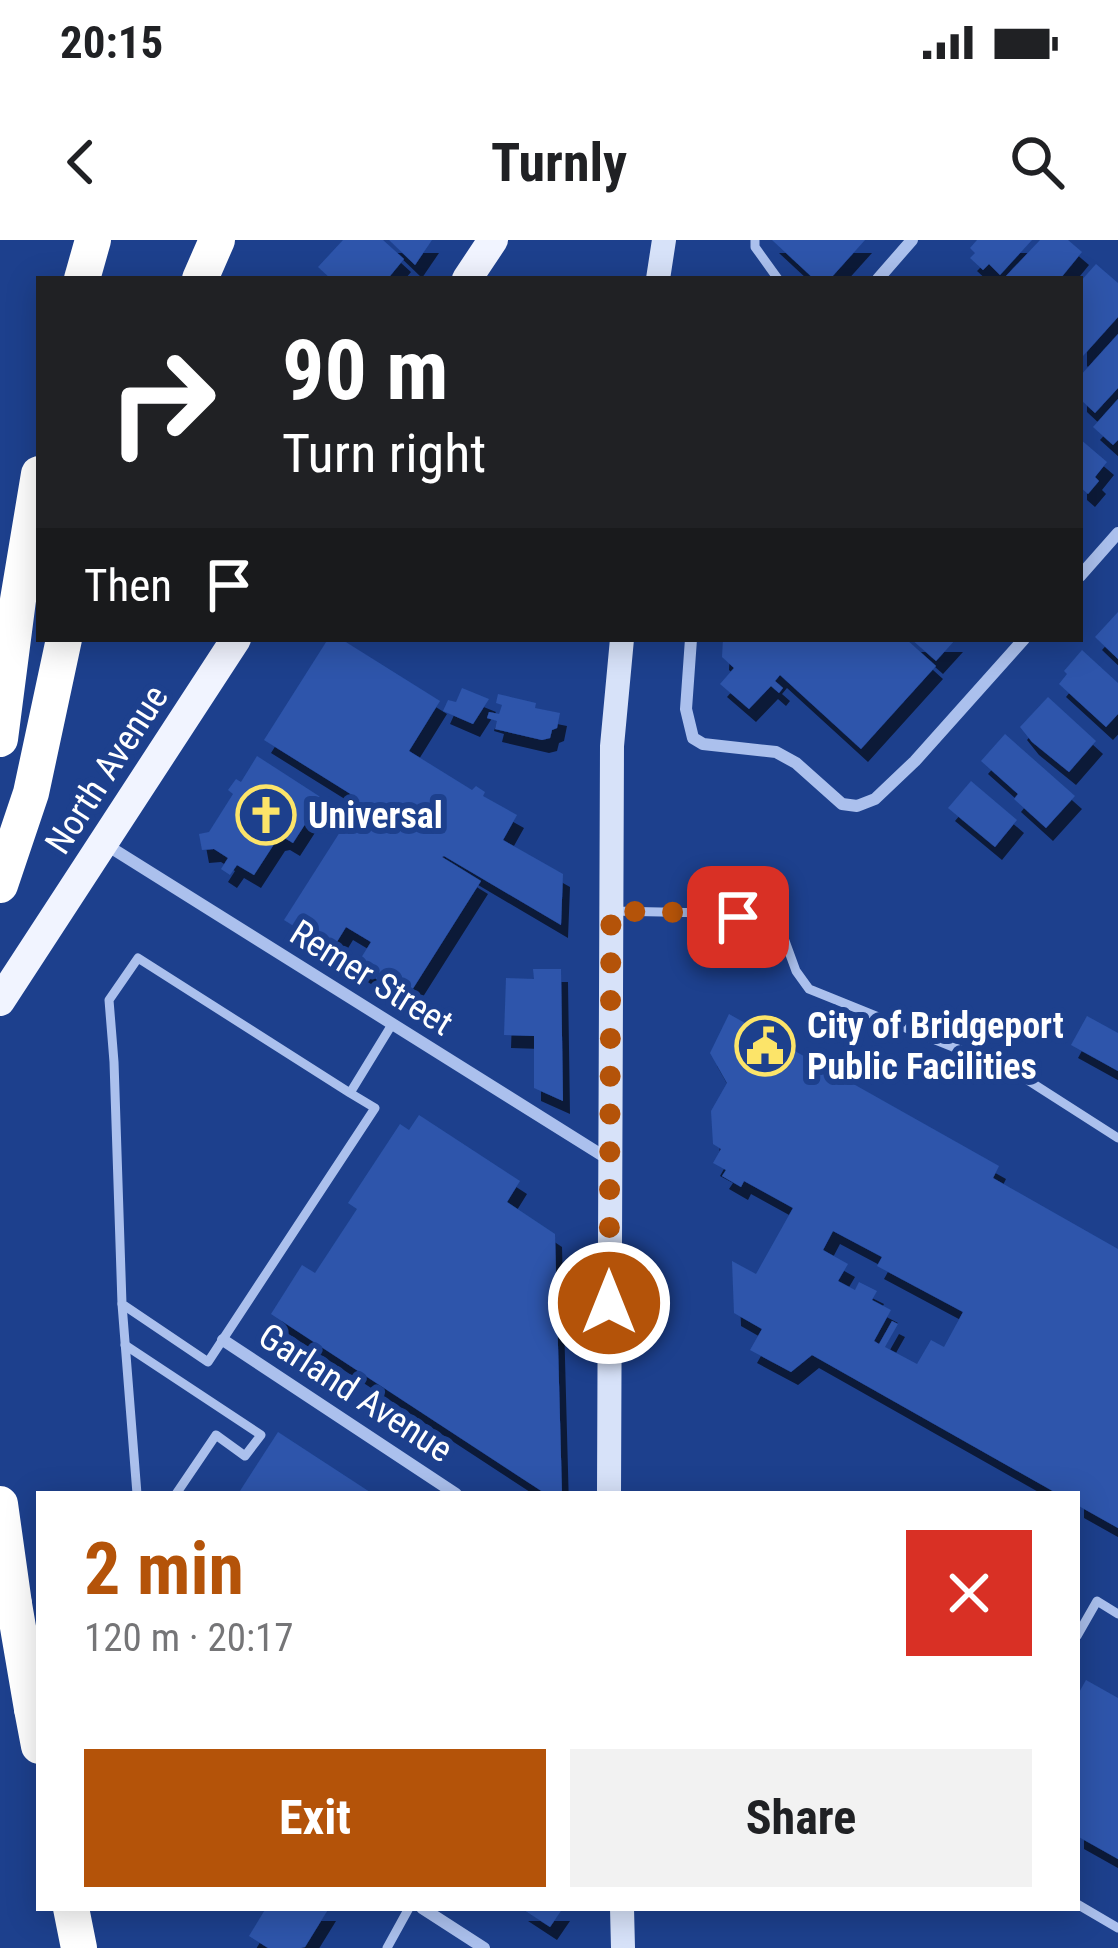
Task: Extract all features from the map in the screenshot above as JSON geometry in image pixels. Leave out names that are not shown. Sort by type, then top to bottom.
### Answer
[{"type":"highway","points":[[83,276],[92,240]]},
{"type":"highway","points":[[201,276],[218,240]]},
{"type":"highway","points":[[0,739],[36,492]]},
{"type":"highway","points":[[0,885],[31,794],[63,642]]},
{"type":"highway","points":[[0,1504],[7,1621],[36,1730]]},
{"type":"highway","points":[[72,1911],[79,1948]]},
{"type":"main road","points":[[469,276],[493,240]]},
{"type":"main road","points":[[658,276],[664,240]]},
{"type":"main road","name":"North Avenue","points":[[0,1000],[234,642]]},
{"type":"main road","points":[[609,1491],[612,746],[622,642]]},
{"type":"main road","points":[[622,1911],[623,1948]]},
{"type":"street","points":[[881,276],[912,240]]},
{"type":"street","points":[[1083,573],[1118,533]]},
{"type":"street","points":[[691,642],[686,710],[693,738],[703,744],[776,752],[796,763],[842,804],[857,806],[875,799],[915,761],[1021,642]]},
{"type":"street","name":"Remer Street","points":[[105,844],[609,1160]]},
{"type":"street","name":"Garland Avenue","points":[[223,1340],[452,1491]]},
{"type":"street","points":[[7,1621],[36,1658]]},
{"type":"street","points":[[427,1911],[484,1948]]},
{"type":"lane","points":[[755,240],[776,276]]},
{"type":"lane","points":[[611,911],[709,913],[767,921],[781,930],[796,971],[809,988],[1015,1072],[1118,1138]]},
{"type":"lane","points":[[122,1304],[208,1362],[375,1108],[138,958],[109,1000],[122,1304],[137,1491]]},
{"type":"lane","points":[[350,1093],[392,1026]]},
{"type":"lane","points":[[125,1345],[261,1435],[245,1456],[216,1435],[178,1491]]},
{"type":"lane","points":[[1080,1630],[1096,1601],[1118,1614]]},
{"type":"lane","points":[[1080,1906],[1118,1928]]},
{"type":"lane","points":[[387,1948],[407,1911]]},
{"type":"building","points":[[343,240],[383,240],[404,259],[390,276],[328,276],[318,267]]},
{"type":"building","points":[[389,240],[432,240],[415,265]]},
{"type":"building","points":[[772,240],[865,240],[833,276],[811,276]]},
{"type":"building","points":[[977,240],[1032,240],[1000,275],[989,264],[983,270],[970,258],[975,253],[970,248]]},
{"type":"building","points":[[1040,240],[1068,240],[1082,252],[1062,276],[1006,276]]},
{"type":"building","points":[[1096,264],[1118,283],[1118,317],[1083,356],[1083,279]]},
{"type":"building","points":[[1118,334],[1118,388],[1095,413],[1083,402],[1083,373]]},
{"type":"building","points":[[1118,399],[1118,440],[1113,445],[1093,427]]},
{"type":"building","points":[[1083,442],[1107,462],[1088,494],[1083,490]]},
{"type":"building","points":[[1118,612],[1118,659],[1095,637]]},
{"type":"building","points":[[326,642],[346,642],[440,701],[409,751],[472,790],[476,786],[485,792],[483,796],[517,815],[503,840],[563,874],[561,925],[444,856],[481,881],[407,998],[356,966],[371,942],[346,927],[332,950],[284,920],[357,798],[264,740]]},
{"type":"building","points":[[723,642],[909,642],[936,666],[861,749],[780,675],[775,681],[783,688],[779,693],[771,686],[749,709],[720,684],[734,668],[722,657]]},
{"type":"building","points":[[914,642],[953,642],[936,661]]},
{"type":"building","points":[[1082,650],[1118,683],[1118,714],[1106,727],[1059,684]]},
{"type":"building","points":[[462,688],[489,699],[473,724],[443,711],[448,700],[456,702]]},
{"type":"building","points":[[498,694],[560,713],[550,738],[495,729],[497,721],[487,718],[489,712],[499,714]]},
{"type":"building","points":[[1048,697],[1096,741],[1069,772],[1020,727]]},
{"type":"building","points":[[1005,734],[1075,796],[1046,828],[981,761]]},
{"type":"building","name":"Universal","points":[[257,756],[322,798],[293,843],[278,838],[254,875],[237,865],[230,875],[221,869],[228,858],[214,849],[202,850],[199,834],[209,832],[233,794],[228,790],[236,779],[241,782]]},
{"type":"building","points":[[971,781],[1017,820],[995,847],[948,808]]},
{"type":"building","points":[[533,969],[561,969],[563,1101],[534,1088],[534,1036],[504,1035],[506,978],[534,979]]},
{"type":"building","points":[[729,1014],[999,1166],[993,1178],[1118,1249],[1118,1528],[1080,1507],[1080,1491],[1053,1491],[812,1355],[791,1372],[750,1350],[762,1329],[734,1313],[732,1261],[756,1274],[793,1208],[744,1181],[741,1187],[722,1176],[726,1170],[713,1163],[721,1149],[713,1144],[711,1111],[727,1083],[710,1053]],"holes":[[[833,1231],[882,1257],[877,1266],[963,1312],[944,1347],[931,1340],[917,1364],[885,1347],[898,1324],[892,1321],[879,1344],[874,1341],[891,1310],[872,1300],[877,1291],[859,1282],[855,1290],[838,1281],[848,1264],[823,1250]]]},
{"type":"building","points":[[1087,1016],[1118,1033],[1118,1071],[1071,1045]]},
{"type":"building","points":[[419,1115],[520,1181],[507,1202],[555,1234],[562,1491],[541,1491],[271,1314],[302,1265],[315,1273],[357,1209],[348,1203],[400,1124],[409,1130]]},
{"type":"building","points":[[278,1432],[368,1491],[240,1491]]},
{"type":"building","points":[[1086,1680],[1118,1698],[1118,1859],[1080,1838],[1080,1691]]},
{"type":"building","points":[[264,1911],[327,1911],[305,1947],[268,1948],[249,1936]]},
{"type":"building","points":[[526,1911],[561,1911],[550,1927]]},
{"type":"place","name":"Universal","points":[[266,815]]},
{"type":"place","name":"City of Bridgeport Public Facilities","points":[[765,1046]]},
{"type":"route","points":[[609,1303],[611,911],[738,917]]}]
